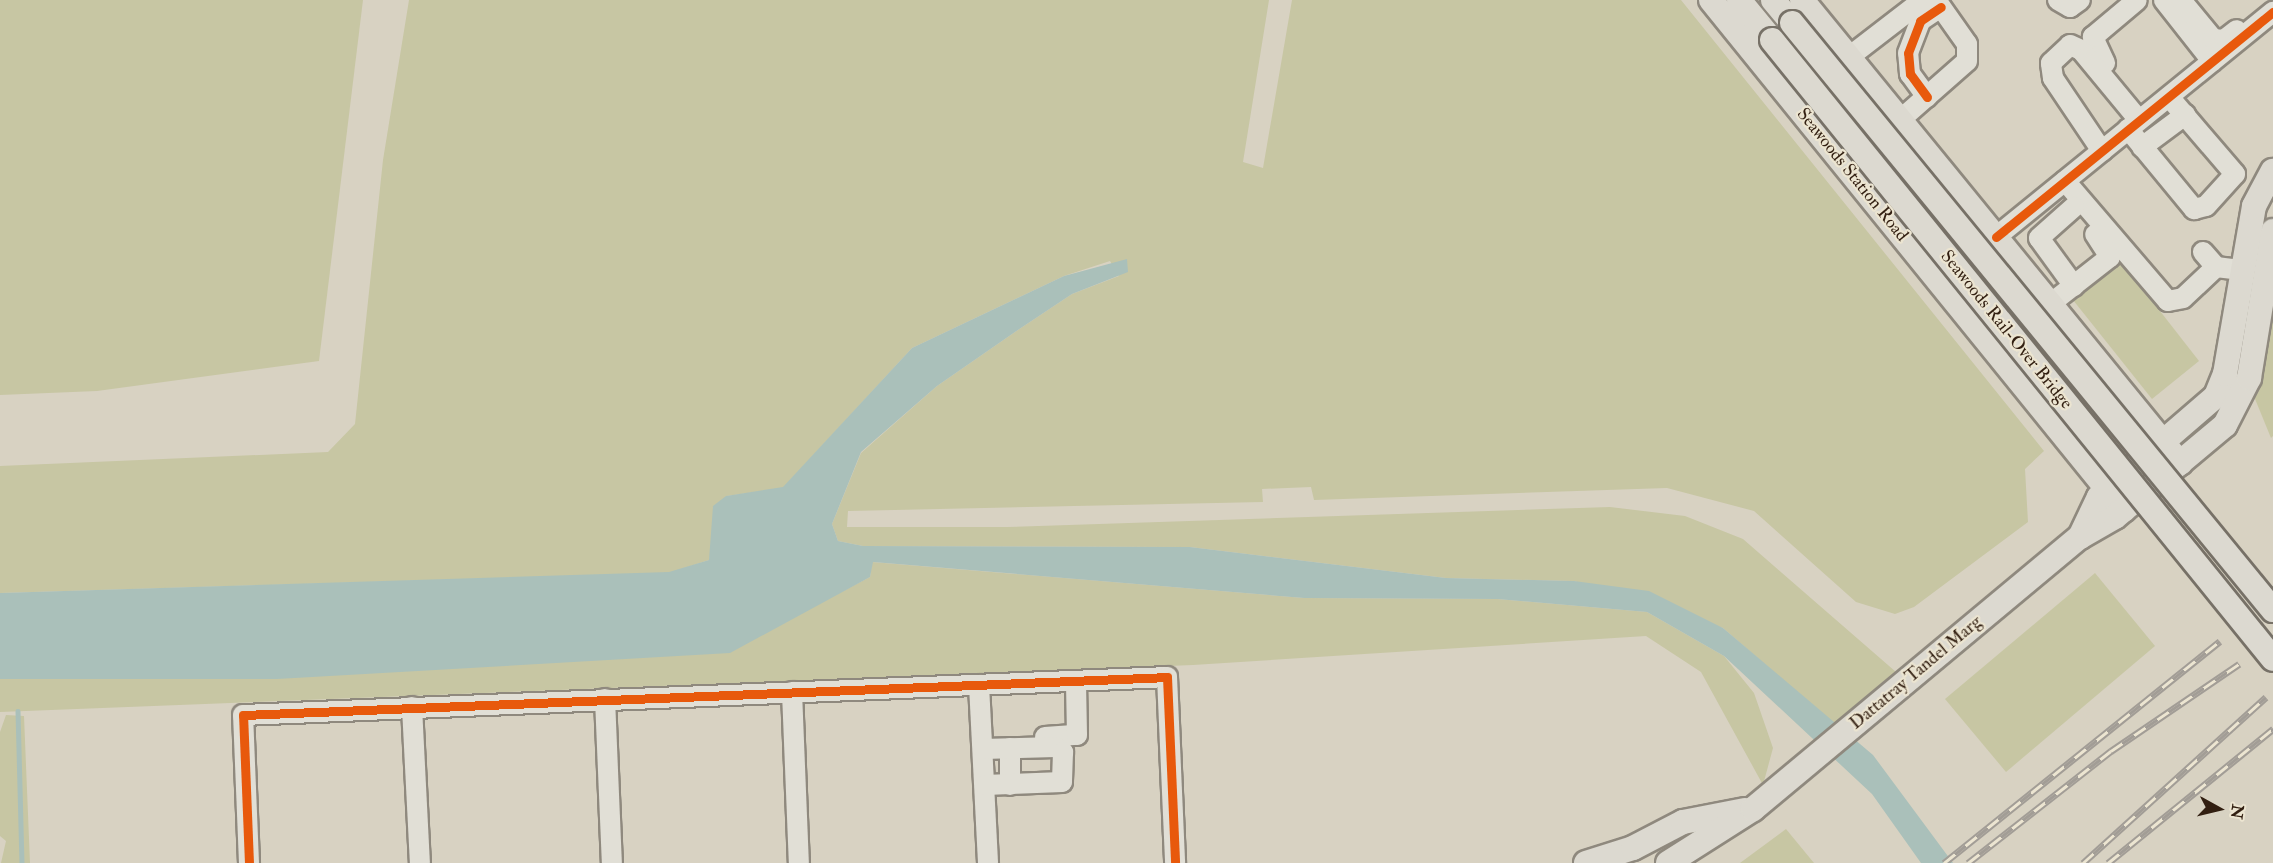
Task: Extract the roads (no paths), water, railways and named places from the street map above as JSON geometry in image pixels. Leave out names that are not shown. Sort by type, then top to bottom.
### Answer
[{"type":"main road","name":"Seawoods Station Road","points":[[1711,0],[2124,510]]},
{"type":"main road","name":"Seawoods Rail-Over Bridge","points":[[1739,0],[2273,660]]},
{"type":"main road","name":"Seawoods Rail-Over Bridge","points":[[1773,0],[2273,610]]},
{"type":"main road","points":[[1802,0],[2180,464]]},
{"type":"main road","points":[[2080,537],[2108,489],[2216,396],[2223,383],[2254,206],[2273,171]]},
{"type":"main road","points":[[2080,537],[2124,510],[2180,464],[2236,413],[2249,378],[2273,231]]},
{"type":"main road","name":"Dattatray Tandel Marg","points":[[1668,863],[1753,808],[1795,775],[2080,537]]},
{"type":"main road","name":"Dattatray Tandel Marg","points":[[1586,863],[1633,848],[1683,822],[1753,808]]},
{"type":"street","points":[[2058,0],[2070,7],[2080,0]]},
{"type":"street","points":[[2137,0],[2097,32],[2092,43],[2138,121],[2142,147],[2194,209],[2206,206],[2235,174],[2169,97]]},
{"type":"street","points":[[2164,0],[2212,61]]},
{"type":"street","points":[[2181,0],[2218,41],[2269,0]]},
{"type":"street","points":[[1849,57],[1933,2]]},
{"type":"street","points":[[1900,120],[1967,61],[1967,44],[1933,2]]},
{"type":"street","points":[[1927,97],[1910,74],[1908,53],[1920,21],[1933,2]]},
{"type":"street","points":[[1996,237],[2273,12]]},
{"type":"street","points":[[2102,151],[2053,78],[2051,63],[2070,45],[2081,50],[2138,121]]},
{"type":"street","points":[[2142,147],[2185,115]]},
{"type":"street","points":[[2050,304],[2110,257],[2074,207],[2061,184]]},
{"type":"street","points":[[2061,184],[2168,301],[2183,297],[2216,267]]},
{"type":"street","points":[[2074,207],[2039,238],[2074,286]]},
{"type":"street","points":[[2203,252],[2216,267],[2242,270]]},
{"type":"street","points":[[249,863],[243,715],[1167,677],[1175,863]]},
{"type":"street","points":[[983,744],[1077,735],[1076,681]]},
{"type":"street","points":[[979,685],[988,863]]},
{"type":"street","points":[[792,692],[799,863]]},
{"type":"street","points":[[605,699],[612,863]]},
{"type":"street","points":[[412,707],[420,863]]},
{"type":"street","points":[[983,744],[1010,748],[1061,747],[1064,779],[1010,785],[985,785]]},
{"type":"street","points":[[1010,748],[1010,785]]},
{"type":"water","points":[[1127,259],[1128,272],[1072,294],[1015,332],[937,386],[861,452],[832,524],[838,541],[863,546],[1190,547],[1446,578],[1574,581],[1649,591],[1723,628],[1873,755],[1953,863],[1921,863],[1872,794],[1724,656],[1647,612],[1497,599],[1304,598],[873,562],[870,577],[730,653],[277,679],[0,679],[0,593],[669,572],[709,560],[713,506],[726,496],[783,487],[912,348],[1064,276]]},
{"type":"waterway","points":[[18,711],[22,863]]},
{"type":"railway","points":[[1944,863],[2220,641]]},
{"type":"railway","points":[[1968,863],[2111,751],[2239,664]]},
{"type":"railway","points":[[2083,863],[2266,697]]},
{"type":"railway","points":[[2108,863],[2273,729]]}]
